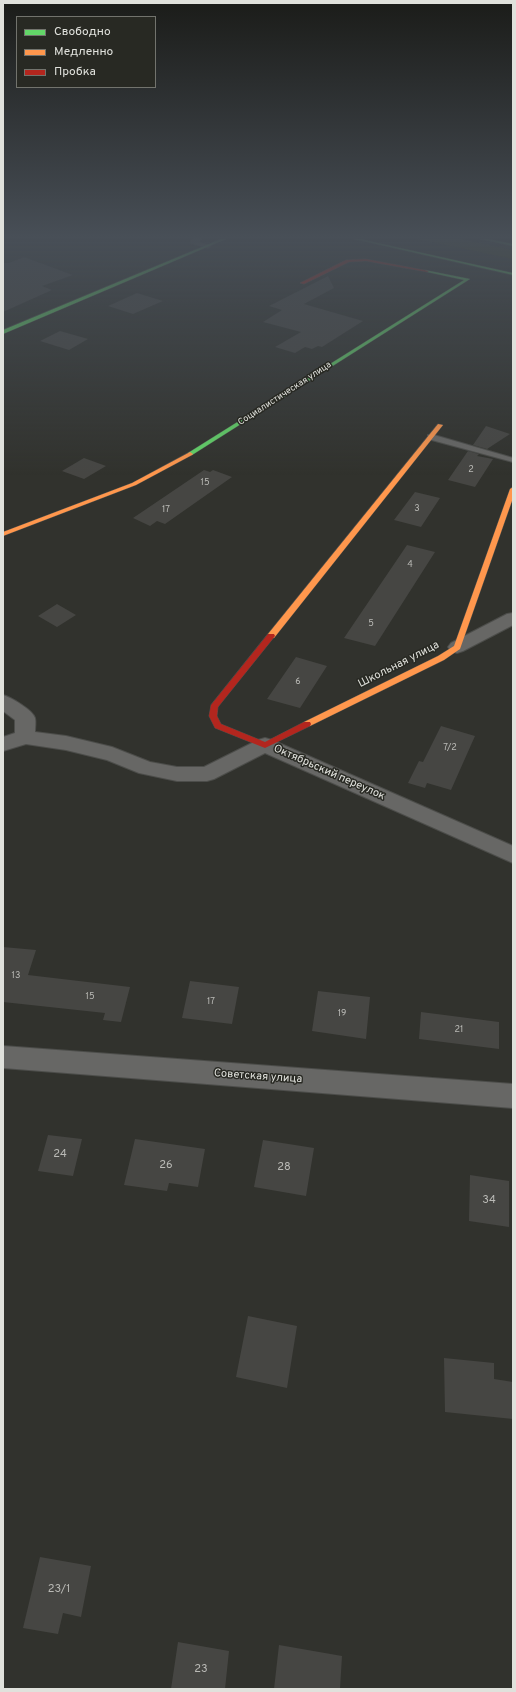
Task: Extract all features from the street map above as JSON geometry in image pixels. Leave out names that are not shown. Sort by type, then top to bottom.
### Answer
[{"type":"street","points":[[3,332],[36,318]]},
{"type":"street","name":"Социалистическая улица","points":[[3,534],[134,484],[185,458],[406,318]]},
{"type":"street","points":[[265,745],[218,726],[213,716],[214,707],[440,425]]},
{"type":"street","name":"Школьная улица","points":[[265,745],[441,658],[457,647],[513,489]]},
{"type":"street","points":[[457,647],[513,618]]},
{"type":"street","points":[[3,701],[25,718],[25,738]]},
{"type":"street","name":"Октябрьский переулок","points":[[3,744],[25,738],[66,743],[112,754],[146,768],[177,774],[207,774],[265,745],[513,855]]},
{"type":"street","name":"Советская улица","points":[[3,1057],[513,1096]]},
{"type":"lane","points":[[431,437],[513,460]]},
{"type":"building","points":[[269,318],[352,318],[363,321],[322,347],[318,346],[312,349],[305,347],[295,353],[275,347],[301,332],[263,322]]},
{"type":"building","points":[[60,331],[88,339],[69,350],[40,341]]},
{"type":"building","points":[[486,426],[510,434],[487,449],[473,445]]},
{"type":"building","points":[[468,451],[479,454],[477,456],[493,459],[475,487],[448,480]]},
{"type":"building","points":[[84,458],[106,466],[84,479],[62,471]]},
{"type":"building","points":[[204,470],[210,472],[213,470],[232,477],[165,524],[157,521],[150,526],[133,518]]},
{"type":"building","points":[[415,492],[440,498],[421,527],[394,520]]},
{"type":"building","points":[[407,545],[435,552],[375,646],[344,638]]},
{"type":"building","points":[[57,604],[76,615],[57,627],[38,616]]},
{"type":"building","points":[[296,657],[327,666],[300,708],[267,699]]},
{"type":"building","points":[[441,726],[475,736],[451,790],[427,783],[425,788],[408,783],[419,761],[423,762]]},
{"type":"building","points":[[3,947],[36,950],[28,975],[130,987],[121,1022],[103,1020],[105,1013],[3,1002]]},
{"type":"building","points":[[190,981],[239,987],[232,1024],[182,1018]]},
{"type":"building","points":[[318,991],[370,997],[366,1039],[312,1031]]},
{"type":"building","points":[[421,1012],[499,1022],[499,1049],[419,1039]]},
{"type":"building","points":[[48,1135],[82,1139],[73,1176],[38,1171]]},
{"type":"building","points":[[135,1139],[205,1149],[198,1187],[169,1183],[167,1191],[124,1185]]},
{"type":"building","points":[[263,1140],[314,1148],[306,1196],[254,1187]]},
{"type":"building","points":[[470,1175],[509,1181],[509,1227],[469,1221]]},
{"type":"building","points":[[248,1316],[297,1326],[287,1388],[236,1377]]},
{"type":"building","points":[[444,1358],[494,1363],[494,1379],[513,1382],[513,1419],[445,1412]]},
{"type":"building","points":[[40,1557],[91,1566],[81,1617],[63,1613],[58,1634],[23,1628]]},
{"type":"building","points":[[178,1642],[229,1651],[225,1689],[171,1689]]},
{"type":"building","points":[[279,1645],[342,1656],[340,1689],[274,1689]]},
{"type":"traffic: fast","points":[[3,332],[36,318]]},
{"type":"traffic: fast","points":[[190,454],[406,318]]},
{"type":"traffic: slow","points":[[271,636],[440,425]]},
{"type":"traffic: slow","points":[[3,534],[134,484],[190,454]]},
{"type":"traffic: slow","points":[[307,724],[441,658],[457,647],[513,489]]},
{"type":"traffic: jam","points":[[271,636],[214,707],[213,716],[218,726],[265,745],[307,724]]}]
